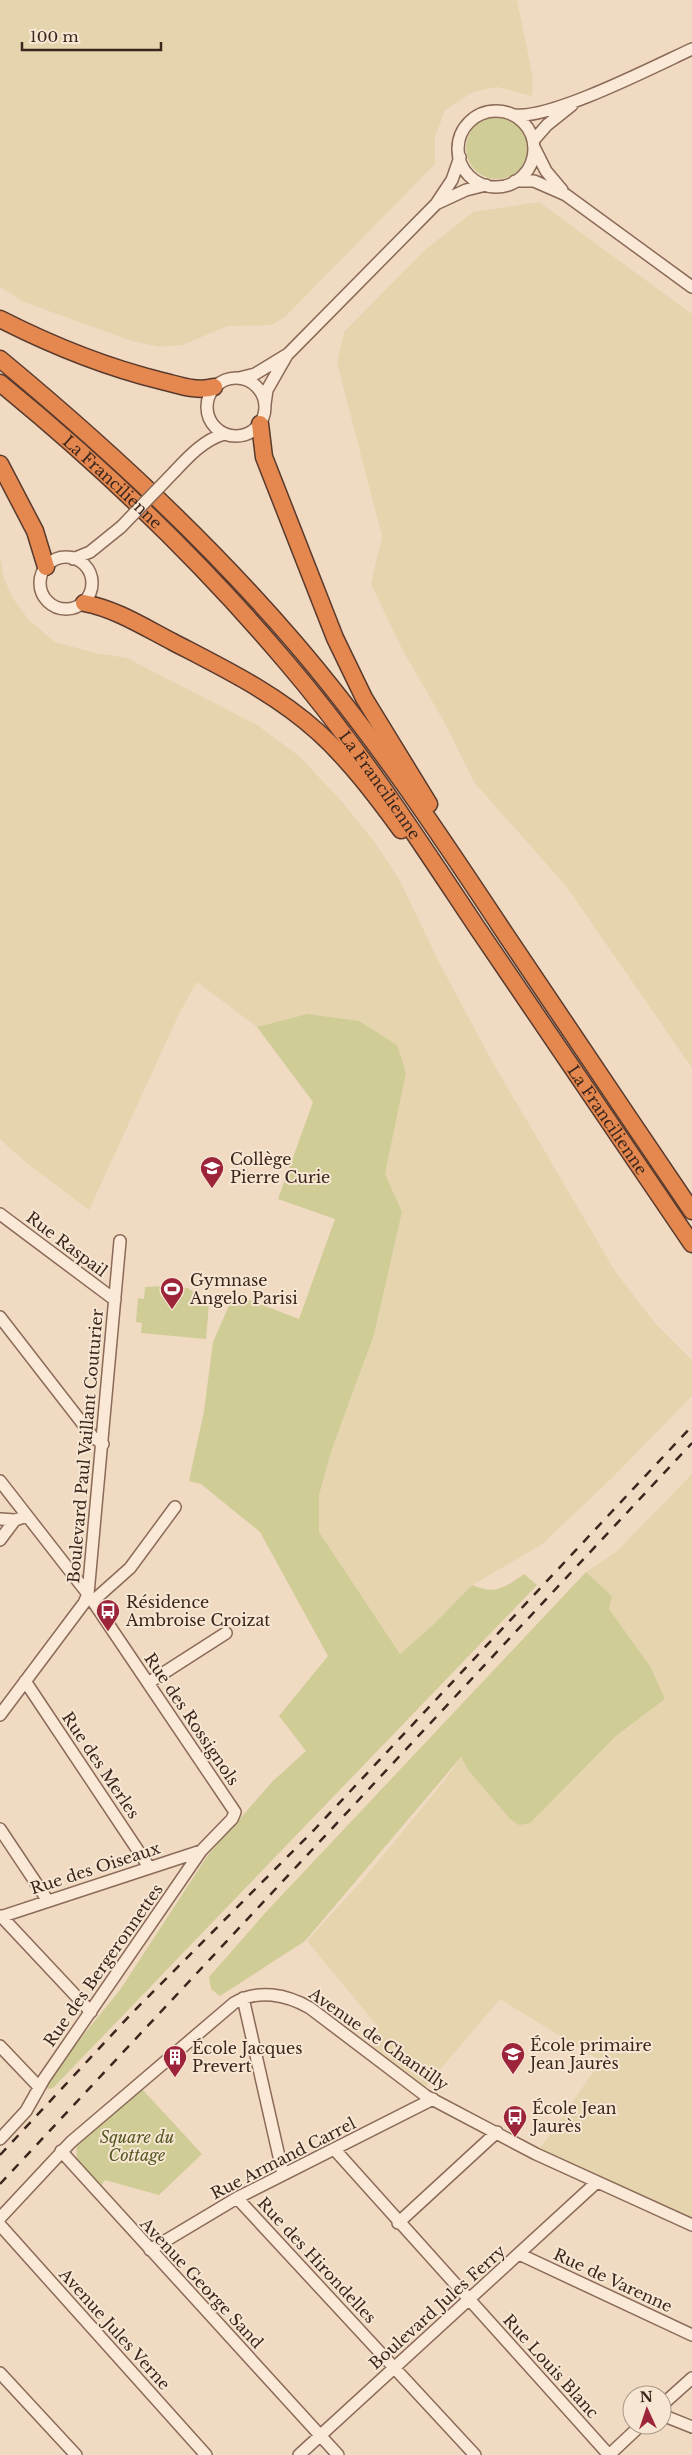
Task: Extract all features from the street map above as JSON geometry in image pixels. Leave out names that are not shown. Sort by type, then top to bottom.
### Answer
[{"type":"highway","points":[[0,319],[43,340],[136,374],[196,390],[214,387]]},
{"type":"highway","name":"La Francilienne","points":[[0,359],[68,415],[138,480],[214,555],[296,643],[368,736],[458,860],[692,1210]]},
{"type":"highway","name":"La Francilienne","points":[[0,383],[58,430],[132,498],[207,573],[287,663],[384,786],[692,1244]]},
{"type":"highway","points":[[260,424],[264,457],[351,673],[396,752],[459,851],[458,860]]},
{"type":"highway","points":[[0,464],[35,531],[46,567]]},
{"type":"highway","points":[[84,602],[102,606],[220,666],[272,696],[318,732],[354,770],[389,814],[455,905],[474,922]]},
{"type":"street","points":[[175,471],[196,446],[210,422],[207,404],[214,387],[221,382],[255,374],[288,354],[436,204],[452,180],[460,157],[461,135],[470,121],[493,111],[529,116],[580,99],[692,50]]},
{"type":"street","points":[[515,181],[528,170],[532,162],[534,143],[547,125],[580,99]]},
{"type":"street","points":[[513,115],[524,122],[545,169],[566,194],[692,287]]},
{"type":"street","points":[[460,157],[469,174],[486,185]]},
{"type":"street","points":[[436,204],[466,190],[486,185],[499,186],[515,181],[534,181],[566,194]]},
{"type":"street","points":[[88,571],[96,554],[194,452],[214,437],[224,434],[243,435],[260,424],[267,390],[288,354]]},
{"type":"street","points":[[239,378],[257,387],[265,405]]},
{"type":"street","points":[[210,422],[224,434]]},
{"type":"street","points":[[73,559],[90,552],[121,527]]},
{"type":"street","points":[[61,558],[73,559],[84,565],[88,571],[92,588],[84,602],[69,609],[60,609],[46,600],[40,583],[46,567],[61,558]]},
{"type":"street","name":"Rue Raspail","points":[[0,1214],[114,1300]]},
{"type":"street","name":"Boulevard Paul Vaillant Couturier","points":[[0,1715],[84,1603],[91,1598],[120,1241]]},
{"type":"street","points":[[0,1317],[93,1437],[103,1444]]},
{"type":"street","name":"Rue des Rossignols","points":[[0,1481],[91,1598],[235,1812]]},
{"type":"street","points":[[91,1598],[130,1568],[175,1507]]},
{"type":"street","points":[[0,1519],[15,1520],[27,1516]]},
{"type":"street","points":[[0,1540],[15,1520]]},
{"type":"street","points":[[148,1683],[226,1633]]},
{"type":"street","name":"Rue des Merles","points":[[25,1681],[149,1867]]},
{"type":"street","name":"Rue des Bergeronnettes","points":[[0,2139],[26,2110],[39,2087],[201,1851],[232,1818],[235,1812]]},
{"type":"street","points":[[0,1828],[48,1901]]},
{"type":"street","name":"Rue des Oiseaux","points":[[0,1917],[201,1851]]},
{"type":"street","points":[[0,1917],[91,2012]]},
{"type":"street","name":"Avenue de Chantilly","points":[[243,1998],[268,1994],[295,1999],[310,2008],[433,2099],[536,2154],[692,2225]]},
{"type":"street","points":[[0,2218],[61,2151],[152,2072],[243,1998],[282,2174]]},
{"type":"street","points":[[0,2046],[39,2087]]},
{"type":"street","name":"Rue Armand Carrel","points":[[150,2250],[237,2198],[433,2099]]},
{"type":"street","points":[[398,2223],[497,2132]]},
{"type":"street","name":"Rue Louis Blanc","points":[[335,2150],[398,2223],[609,2455]]},
{"type":"street","name":"Avenue George Sand","points":[[61,2151],[338,2455]]},
{"type":"street","name":"Boulevard Jules Ferry","points":[[299,2455],[597,2182]]},
{"type":"street","name":"Rue des Hirondelles","points":[[237,2198],[395,2366],[475,2455]]},
{"type":"street","name":"Avenue Jules Verne","points":[[0,2225],[206,2455]]},
{"type":"street","name":"Rue de Varenne","points":[[519,2254],[692,2335]]},
{"type":"street","points":[[0,2373],[76,2455]]},
{"type":"street","points":[[672,2396],[692,2378]]},
{"type":"street","points":[[672,2419],[692,2427]]},
{"type":"street","points":[[609,2455],[630,2435]]},
{"type":"shaded area","points":[[0,0],[517,0],[533,78],[532,96],[497,87],[473,92],[445,110],[435,137],[435,164],[285,317],[271,325],[228,326],[182,345],[160,347],[132,341],[24,302],[0,287]]},
{"type":"shaded area","points":[[539,202],[692,314],[692,1068],[566,886],[474,782],[447,727],[402,649],[371,584],[382,536],[337,363],[344,332],[426,249],[473,212]]},
{"type":"shaded area","points":[[0,556],[4,578],[12,597],[28,619],[55,642],[95,653],[127,658],[257,725],[299,756],[344,804],[376,844],[399,879],[439,962],[489,1056],[615,1271],[654,1322],[692,1360],[692,1396],[612,1478],[541,1545],[472,1585],[434,1624],[400,1654],[319,1532],[319,1495],[332,1449],[374,1335],[402,1212],[385,1174],[406,1073],[307,1014],[257,1027],[197,982],[179,1014],[89,1210],[24,1161],[0,1139]]},
{"type":"shaded area","points":[[692,1474],[692,2225],[536,2154],[601,2061],[500,1999],[421,2092],[370,2053],[379,2028],[307,1941],[366,1876],[445,1780],[461,1757],[468,1770],[510,1819],[665,1699],[650,1666],[609,1609],[612,1596],[586,1572],[616,1552]]},
{"type":"green space","points":[[497,117],[509,119],[519,126],[526,136],[528,148],[526,160],[519,170],[509,177],[497,179],[485,177],[475,170],[468,160],[466,148],[468,136],[475,126],[485,119]]},
{"type":"green space","points":[[307,1014],[359,1021],[397,1045],[406,1073],[385,1174],[402,1212],[374,1335],[332,1449],[319,1495],[319,1532],[400,1654],[434,1624],[472,1585],[480,1588],[499,1589],[524,1574],[537,1585],[53,2088],[48,2089],[44,2083],[120,1990],[208,1855],[272,1782],[306,1751],[279,1716],[328,1656],[260,1532],[201,1484],[189,1481],[204,1411],[213,1342],[234,1294],[299,1319],[335,1219],[278,1199],[313,1102],[257,1027]]},
{"type":"green space","name":"Gymnase Angelo Parisi","points":[[145,1287],[188,1288],[209,1304],[206,1339],[141,1333],[142,1323],[136,1322],[138,1298],[144,1299]]},
{"type":"green space","points":[[586,1572],[612,1596],[609,1609],[650,1666],[665,1699],[615,1737],[530,1823],[519,1825],[510,1819],[468,1770],[461,1757],[305,1941],[220,1996],[211,1989],[209,1977],[266,1912]]},
{"type":"green space","name":"Square du Cottage","points":[[141,2088],[202,2154],[159,2195],[105,2180],[101,2186],[77,2159],[76,2142]]},
{"type":"railway","points":[[0,2155],[133,2012],[314,1830],[692,1426]]},
{"type":"railway","points":[[0,2184],[692,1443]]},
{"type":"place","name":"Collège Pierre Curie","points":[[212,1189]]},
{"type":"place","name":"Gymnase Angelo Parisi","points":[[172,1310]]},
{"type":"place","name":"Résidence Ambroise Croizat","points":[[108,1632]]},
{"type":"place","name":"École primaire Jean Jaurès","points":[[513,2075]]},
{"type":"place","name":"École Jacques Prevert","points":[[175,2078]]},
{"type":"place","name":"École Jean Jaurès","points":[[515,2138]]}]
